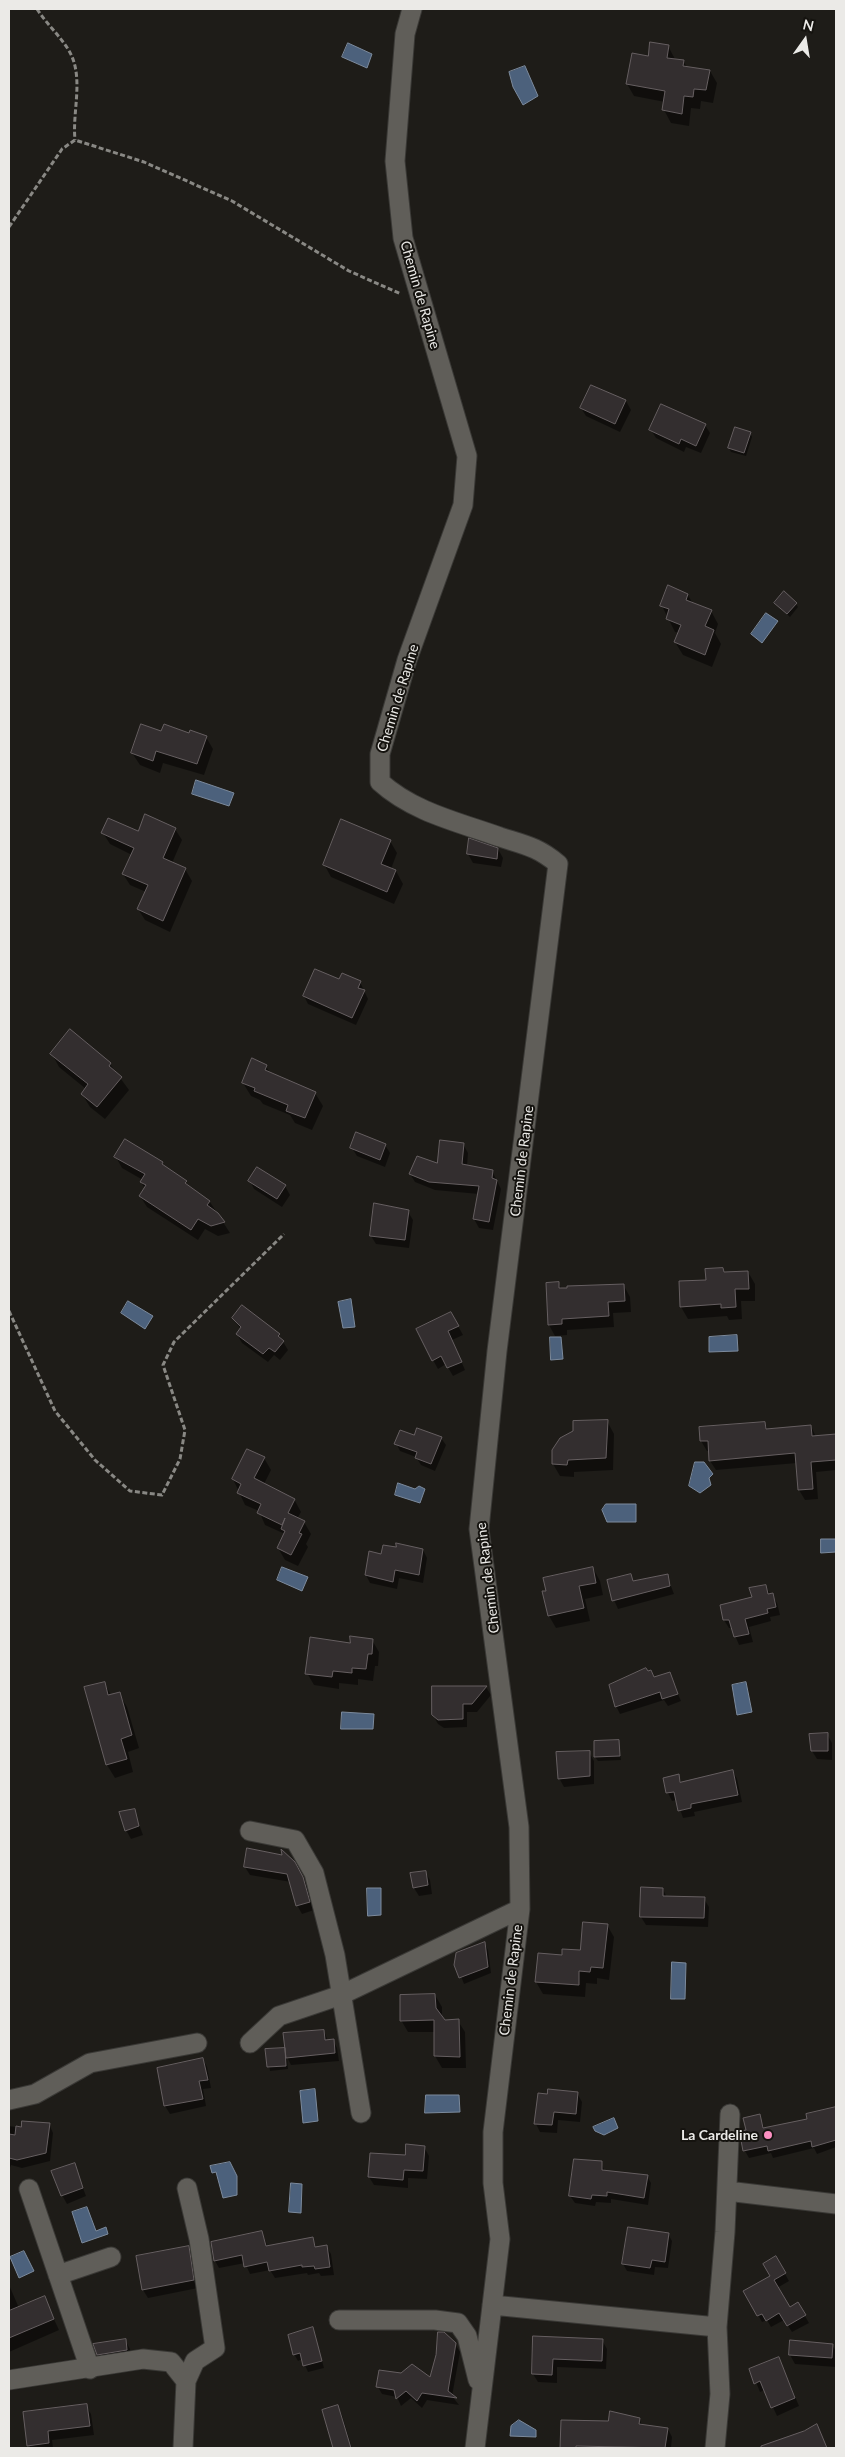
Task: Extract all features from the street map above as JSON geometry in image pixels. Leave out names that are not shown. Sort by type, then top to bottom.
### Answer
[{"type":"street","name":"Chemin de Rapine","points":[[412,9],[404,34],[395,161],[403,238],[467,456],[463,505],[408,660],[380,754],[380,782],[394,795],[430,813],[543,851],[558,864],[497,1351],[479,1529],[518,1827],[520,1910],[493,2132],[493,2184],[500,2239],[475,2448]]},
{"type":"street","points":[[250,1831],[295,1840],[314,1873],[335,1955],[362,2113]]},
{"type":"street","points":[[250,2043],[279,2016],[341,1995],[520,1910]]},
{"type":"street","points":[[9,2100],[35,2094],[90,2062],[197,2043]]},
{"type":"street","points":[[715,2448],[720,2394],[717,2327],[727,2191],[730,2114]]},
{"type":"street","points":[[183,2448],[186,2381],[195,2361],[215,2348],[199,2239],[187,2188]]},
{"type":"street","points":[[29,2189],[90,2369]]},
{"type":"street","points":[[727,2191],[836,2204]]},
{"type":"street","points":[[58,2275],[111,2257]]},
{"type":"street","points":[[492,2305],[717,2327]]},
{"type":"street","points":[[339,2320],[435,2320],[458,2323],[467,2336],[481,2394]]},
{"type":"street","points":[[9,2380],[90,2369],[143,2359],[171,2362],[186,2381]]},
{"type":"path","points":[[37,9],[68,49],[74,61],[77,85],[75,140]]},
{"type":"path","points":[[9,227],[62,149],[75,140]]},
{"type":"path","points":[[75,140],[144,162],[232,201],[349,270],[401,294],[420,297]]},
{"type":"path","points":[[9,1311],[55,1411],[95,1460],[130,1491],[162,1495],[180,1459],[185,1430],[163,1365],[174,1342],[284,1234]]},
{"type":"water","points":[[348,43],[372,54],[367,68],[342,57]]},
{"type":"water","points":[[525,66],[538,96],[523,105],[513,87],[509,72]]},
{"type":"water","points":[[766,613],[778,621],[762,643],[751,634]]},
{"type":"water","points":[[196,780],[234,793],[229,806],[192,794]]},
{"type":"water","points":[[351,1299],[355,1327],[343,1328],[338,1302]]},
{"type":"water","points":[[128,1301],[153,1316],[145,1329],[121,1313]]},
{"type":"water","points":[[737,1335],[738,1351],[709,1352],[709,1337]]},
{"type":"water","points":[[550,1337],[561,1337],[563,1359],[551,1360]]},
{"type":"water","points":[[695,1462],[704,1462],[713,1474],[709,1478],[711,1485],[700,1493],[689,1486]]},
{"type":"water","points":[[398,1483],[415,1489],[419,1486],[425,1489],[420,1503],[395,1495]]},
{"type":"water","points":[[606,1504],[636,1504],[636,1522],[607,1522],[602,1510]]},
{"type":"water","points":[[821,1539],[836,1539],[836,1552],[821,1553]]},
{"type":"water","points":[[282,1567],[308,1577],[302,1591],[277,1580]]},
{"type":"water","points":[[746,1682],[752,1712],[737,1715],[732,1685]]},
{"type":"water","points":[[342,1712],[374,1714],[373,1729],[341,1729]]},
{"type":"water","points":[[367,1888],[381,1888],[381,1915],[368,1916]]},
{"type":"water","points":[[672,1962],[686,1963],[685,1999],[671,1999]]},
{"type":"water","points":[[315,2089],[318,2121],[303,2123],[300,2091]]},
{"type":"water","points":[[426,2095],[459,2095],[460,2112],[425,2113]]},
{"type":"water","points":[[614,2118],[618,2128],[604,2135],[595,2131],[593,2127]]},
{"type":"water","points":[[230,2162],[237,2176],[237,2195],[223,2198],[216,2172],[212,2173],[210,2166]]},
{"type":"water","points":[[291,2183],[302,2184],[301,2213],[289,2212]]},
{"type":"water","points":[[87,2207],[96,2231],[106,2227],[108,2234],[82,2243],[72,2212]]},
{"type":"water","points":[[24,2251],[34,2271],[19,2278],[10,2257]]},
{"type":"water","points":[[519,2420],[536,2430],[536,2437],[510,2436],[511,2426]]},
{"type":"building","points":[[650,42],[669,45],[667,58],[684,60],[683,66],[710,70],[706,90],[694,89],[693,97],[684,96],[682,114],[662,110],[665,91],[626,84],[632,53],[648,56]]},
{"type":"building","points":[[591,385],[626,400],[615,424],[580,408]]},
{"type":"building","points":[[661,404],[706,424],[696,446],[681,439],[679,444],[649,430]]},
{"type":"building","points":[[735,427],[751,432],[744,453],[728,448]]},
{"type":"building","points":[[668,585],[688,594],[686,600],[712,610],[705,626],[714,630],[705,655],[674,642],[681,625],[666,619],[669,609],[660,606]]},
{"type":"building","points":[[784,591],[797,603],[787,614],[774,603]]},
{"type":"building","points":[[141,724],[161,731],[164,724],[189,733],[190,730],[207,736],[197,764],[156,751],[153,761],[131,753]]},
{"type":"building","points":[[145,814],[176,828],[163,858],[186,868],[163,921],[137,909],[148,885],[122,874],[134,848],[101,833],[108,818],[138,831]]},
{"type":"building","points":[[341,819],[391,840],[381,864],[396,870],[387,892],[323,865]]},
{"type":"building","points":[[469,838],[498,848],[497,859],[467,854]]},
{"type":"building","points":[[315,969],[339,979],[342,973],[361,981],[358,988],[365,990],[352,1018],[303,996]]},
{"type":"building","points":[[70,1029],[111,1063],[109,1066],[122,1077],[97,1107],[81,1094],[88,1084],[50,1054]]},
{"type":"building","points":[[252,1058],[267,1065],[265,1070],[316,1092],[305,1118],[286,1111],[288,1105],[254,1091],[255,1088],[242,1083]]},
{"type":"building","points":[[356,1132],[386,1144],[380,1160],[350,1148]]},
{"type":"building","points":[[125,1139],[163,1162],[162,1164],[187,1181],[185,1183],[210,1201],[207,1205],[218,1213],[225,1222],[211,1226],[198,1219],[191,1230],[139,1196],[146,1185],[140,1182],[145,1174],[114,1157]]},
{"type":"building","points":[[440,1140],[464,1143],[462,1164],[493,1170],[492,1178],[497,1180],[489,1222],[473,1219],[479,1186],[429,1182],[409,1174],[417,1156],[437,1163]]},
{"type":"building","points":[[257,1167],[286,1185],[277,1199],[248,1181]]},
{"type":"building","points":[[374,1203],[409,1210],[405,1240],[370,1236]]},
{"type":"building","points":[[723,1268],[724,1272],[748,1271],[749,1289],[735,1289],[736,1307],[721,1308],[721,1304],[680,1307],[679,1281],[706,1280],[705,1269]]},
{"type":"building","points":[[559,1282],[559,1288],[567,1288],[567,1286],[624,1284],[625,1301],[608,1302],[609,1316],[562,1319],[562,1324],[548,1325],[546,1283]]},
{"type":"building","points":[[242,1305],[280,1334],[278,1336],[284,1341],[275,1352],[269,1348],[263,1354],[236,1334],[241,1327],[232,1318]]},
{"type":"building","points":[[451,1312],[459,1326],[448,1331],[462,1362],[447,1368],[441,1356],[432,1361],[416,1329]]},
{"type":"building","points":[[608,1420],[606,1458],[568,1460],[567,1465],[552,1464],[552,1450],[560,1438],[573,1431],[573,1421]]},
{"type":"building","points":[[765,1422],[766,1429],[811,1425],[812,1436],[836,1434],[836,1460],[811,1462],[813,1489],[798,1490],[795,1453],[709,1461],[708,1441],[700,1441],[699,1427]]},
{"type":"building","points":[[417,1428],[442,1437],[431,1464],[415,1458],[417,1452],[394,1444],[400,1430],[414,1435]]},
{"type":"building","points":[[247,1449],[265,1457],[254,1478],[295,1499],[288,1513],[305,1521],[299,1533],[302,1534],[291,1555],[277,1548],[285,1531],[281,1529],[285,1518],[282,1525],[257,1513],[261,1504],[237,1493],[241,1484],[232,1479]]},
{"type":"building","points":[[396,1543],[423,1549],[419,1575],[395,1570],[393,1582],[365,1575],[369,1551],[381,1554],[383,1545],[396,1547]]},
{"type":"building","points":[[593,1567],[596,1583],[579,1586],[584,1608],[548,1616],[542,1591],[546,1591],[543,1578]]},
{"type":"building","points":[[631,1574],[633,1581],[668,1574],[670,1586],[612,1601],[607,1580]]},
{"type":"building","points":[[766,1585],[768,1594],[773,1593],[776,1607],[767,1609],[768,1613],[745,1619],[749,1634],[734,1637],[729,1620],[723,1620],[720,1605],[752,1597],[749,1588]]},
{"type":"building","points":[[350,1636],[373,1639],[372,1654],[368,1654],[366,1669],[352,1668],[352,1673],[333,1671],[332,1677],[305,1674],[310,1637],[350,1643]]},
{"type":"building","points":[[646,1668],[648,1671],[651,1670],[654,1677],[670,1672],[678,1694],[662,1699],[660,1692],[615,1707],[609,1685]]},
{"type":"building","points":[[105,1682],[108,1695],[120,1692],[132,1735],[121,1739],[127,1759],[106,1765],[84,1687]]},
{"type":"building","points":[[432,1686],[487,1686],[472,1704],[463,1704],[463,1719],[438,1720],[432,1715]]},
{"type":"building","points":[[828,1733],[828,1751],[811,1751],[809,1734]]},
{"type":"building","points":[[619,1740],[620,1756],[594,1757],[594,1741]]},
{"type":"building","points":[[590,1751],[590,1776],[558,1779],[556,1752]]},
{"type":"building","points":[[733,1770],[738,1795],[691,1804],[691,1808],[678,1811],[674,1792],[666,1793],[663,1778],[679,1774],[680,1782]]},
{"type":"building","points":[[135,1809],[139,1826],[125,1831],[119,1812]]},
{"type":"building","points":[[247,1848],[282,1855],[281,1849],[295,1862],[303,1877],[310,1902],[296,1906],[287,1874],[244,1867]]},
{"type":"building","points":[[426,1871],[428,1885],[413,1888],[410,1873]]},
{"type":"building","points":[[641,1887],[663,1888],[663,1896],[705,1897],[704,1918],[640,1917]]},
{"type":"building","points":[[583,1922],[608,1924],[603,1968],[591,1967],[590,1972],[579,1971],[579,1985],[535,1982],[538,1953],[562,1955],[562,1949],[580,1950]]},
{"type":"building","points":[[485,1942],[488,1967],[459,1978],[454,1965],[456,1953]]},
{"type":"building","points":[[435,1994],[436,2008],[445,2020],[459,2019],[460,2057],[434,2056],[434,2020],[400,2021],[400,1995]]},
{"type":"building","points":[[324,2030],[325,2040],[334,2039],[335,2053],[286,2058],[283,2033]]},
{"type":"building","points":[[285,2048],[286,2066],[267,2067],[265,2049]]},
{"type":"building","points":[[203,2058],[208,2080],[199,2081],[203,2099],[164,2106],[157,2068]]},
{"type":"building","points":[[548,2089],[578,2092],[576,2114],[554,2112],[552,2125],[534,2124],[538,2093],[547,2094]]},
{"type":"building","points":[[836,2107],[836,2140],[812,2147],[811,2141],[768,2151],[767,2146],[743,2151],[740,2135],[741,2131],[746,2130],[743,2118],[760,2114],[763,2128],[807,2119],[806,2114]]},
{"type":"building","points":[[22,2121],[50,2123],[46,2153],[17,2160],[9,2158],[9,2134],[15,2135],[16,2126],[21,2127]]},
{"type":"building","points":[[406,2144],[425,2146],[423,2171],[404,2170],[403,2180],[368,2177],[370,2153],[405,2155]]},
{"type":"building","points":[[574,2159],[602,2161],[602,2170],[648,2175],[644,2198],[607,2192],[607,2196],[592,2195],[591,2199],[569,2196]]},
{"type":"building","points":[[75,2163],[83,2188],[61,2196],[51,2171]]},
{"type":"building","points":[[628,2227],[669,2233],[665,2262],[652,2260],[650,2268],[622,2264]]},
{"type":"building","points":[[262,2231],[266,2246],[313,2237],[315,2247],[327,2245],[330,2267],[315,2269],[314,2266],[302,2267],[302,2265],[269,2271],[267,2262],[244,2267],[242,2255],[214,2261],[211,2242]]},
{"type":"building","points":[[189,2246],[194,2280],[142,2290],[136,2256]]},
{"type":"building","points":[[776,2256],[786,2273],[774,2280],[790,2307],[798,2302],[806,2315],[787,2326],[779,2313],[766,2321],[762,2314],[757,2316],[743,2291],[770,2276],[763,2264]]},
{"type":"building","points":[[45,2296],[54,2319],[9,2338],[9,2311]]},
{"type":"building","points":[[313,2327],[322,2361],[303,2366],[300,2353],[293,2355],[288,2335]]},
{"type":"building","points":[[438,2332],[444,2332],[456,2343],[448,2391],[457,2398],[422,2393],[417,2401],[406,2391],[396,2399],[394,2390],[376,2387],[379,2370],[401,2373],[412,2364],[430,2377],[436,2355]]},
{"type":"building","points":[[533,2336],[603,2339],[602,2361],[553,2359],[552,2375],[532,2374]]},
{"type":"building","points":[[126,2339],[127,2350],[97,2355],[93,2344]]},
{"type":"building","points":[[790,2340],[833,2344],[832,2358],[789,2355]]},
{"type":"building","points":[[779,2357],[795,2398],[771,2408],[760,2381],[754,2384],[749,2369]]},
{"type":"building","points":[[87,2404],[90,2426],[48,2431],[49,2443],[27,2446],[23,2412]]},
{"type":"building","points":[[338,2405],[351,2448],[333,2448],[322,2410]]},
{"type":"building","points":[[610,2411],[640,2418],[639,2424],[668,2428],[665,2448],[576,2446],[576,2448],[560,2448],[561,2420],[608,2421]]},
{"type":"building","points":[[817,2424],[827,2448],[761,2448],[761,2446],[804,2431]]},
{"type":"place","name":"La Cardeline","points":[[768,2135]]}]
